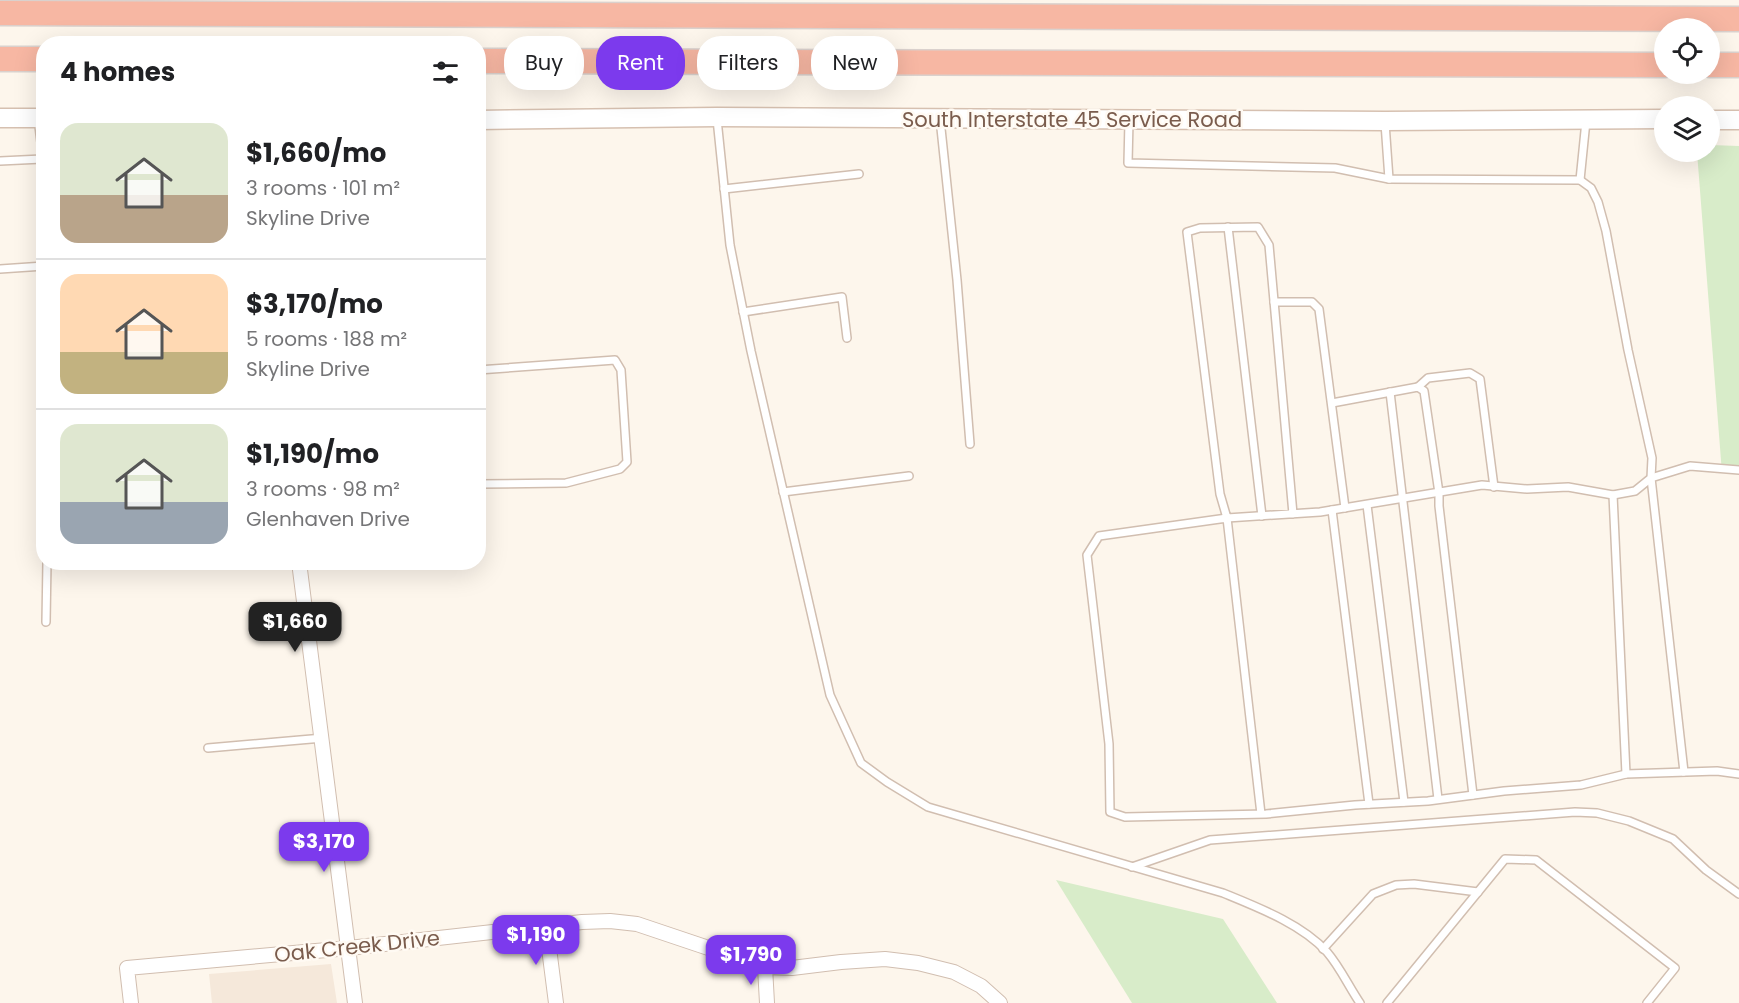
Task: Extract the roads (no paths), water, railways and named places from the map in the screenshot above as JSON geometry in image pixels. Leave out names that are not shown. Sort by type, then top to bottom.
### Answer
[{"type":"highway","points":[[12,0],[33,13]]},
{"type":"highway","points":[[0,13],[1739,19]]},
{"type":"highway","points":[[0,59],[36,59]]},
{"type":"highway","points":[[486,61],[1654,65]]},
{"type":"highway","points":[[1720,65],[1739,65]]},
{"type":"main road","name":"South Interstate 45 Service Road","points":[[486,120],[717,117],[1385,121],[1654,119]]},
{"type":"main road","points":[[0,118],[36,118]]},
{"type":"main road","points":[[1720,120],[1739,120]]},
{"type":"street","points":[[300,570],[355,1003]]},
{"type":"street","name":"Oak Creek Drive","points":[[131,1003],[127,968],[349,948],[546,925],[610,921],[637,924],[765,967],[792,968],[885,959],[918,963],[954,972],[981,986],[1000,1003]]},
{"type":"street","points":[[546,925],[556,1003]]},
{"type":"street","points":[[765,967],[767,1003]]},
{"type":"lane","points":[[717,117],[730,245],[783,492],[830,695],[861,763],[928,807],[1222,893],[1268,912],[1310,937],[1323,949],[1360,1003]]},
{"type":"lane","points":[[940,119],[957,280],[970,444]]},
{"type":"lane","points":[[1580,180],[1586,119]]},
{"type":"lane","points":[[1129,120],[1128,163],[1335,168],[1389,178],[1580,180],[1591,188],[1606,231],[1628,350],[1652,458],[1652,478],[1684,772]]},
{"type":"lane","points":[[1385,121],[1389,178]]},
{"type":"lane","points":[[0,161],[36,159]]},
{"type":"lane","points":[[724,189],[859,174]]},
{"type":"lane","points":[[1228,227],[1262,516]]},
{"type":"lane","points":[[1261,814],[1227,518],[1218,483],[1187,232],[1200,228],[1258,227],[1269,245],[1293,514]]},
{"type":"lane","points":[[0,269],[36,267]]},
{"type":"lane","points":[[743,312],[842,297],[847,338]]},
{"type":"lane","points":[[1274,302],[1312,302],[1319,309],[1345,508]]},
{"type":"lane","points":[[486,369],[615,360],[621,370],[627,462],[620,470],[566,483],[486,484]]},
{"type":"lane","points":[[1332,403],[1418,387],[1428,378],[1470,373],[1480,379],[1494,487]]},
{"type":"lane","points":[[1418,387],[1424,391],[1440,493],[1439,506],[1473,795]]},
{"type":"lane","points":[[1390,392],[1438,799]]},
{"type":"lane","points":[[1739,470],[1690,466],[1652,478],[1635,491],[1613,495],[1568,487],[1527,489],[1482,486],[1332,510],[1227,518],[1099,536],[1087,555],[1109,744],[1110,812],[1125,817],[1261,814],[1581,785],[1626,774],[1717,771],[1739,774]]},
{"type":"lane","points":[[783,492],[909,476]]},
{"type":"lane","points":[[1613,495],[1626,774]]},
{"type":"lane","points":[[1367,505],[1404,802]]},
{"type":"lane","points":[[1332,510],[1369,804]]},
{"type":"lane","points":[[46,622],[47,570]]},
{"type":"lane","points":[[208,748],[323,738]]},
{"type":"lane","points":[[1132,867],[1210,840],[1575,812],[1597,813],[1629,821],[1673,839],[1707,870],[1739,894]]},
{"type":"lane","points":[[1387,1003],[1505,859],[1536,860],[1675,968],[1647,1003]]},
{"type":"lane","points":[[1323,949],[1373,894],[1396,885],[1414,884],[1478,892]]}]
